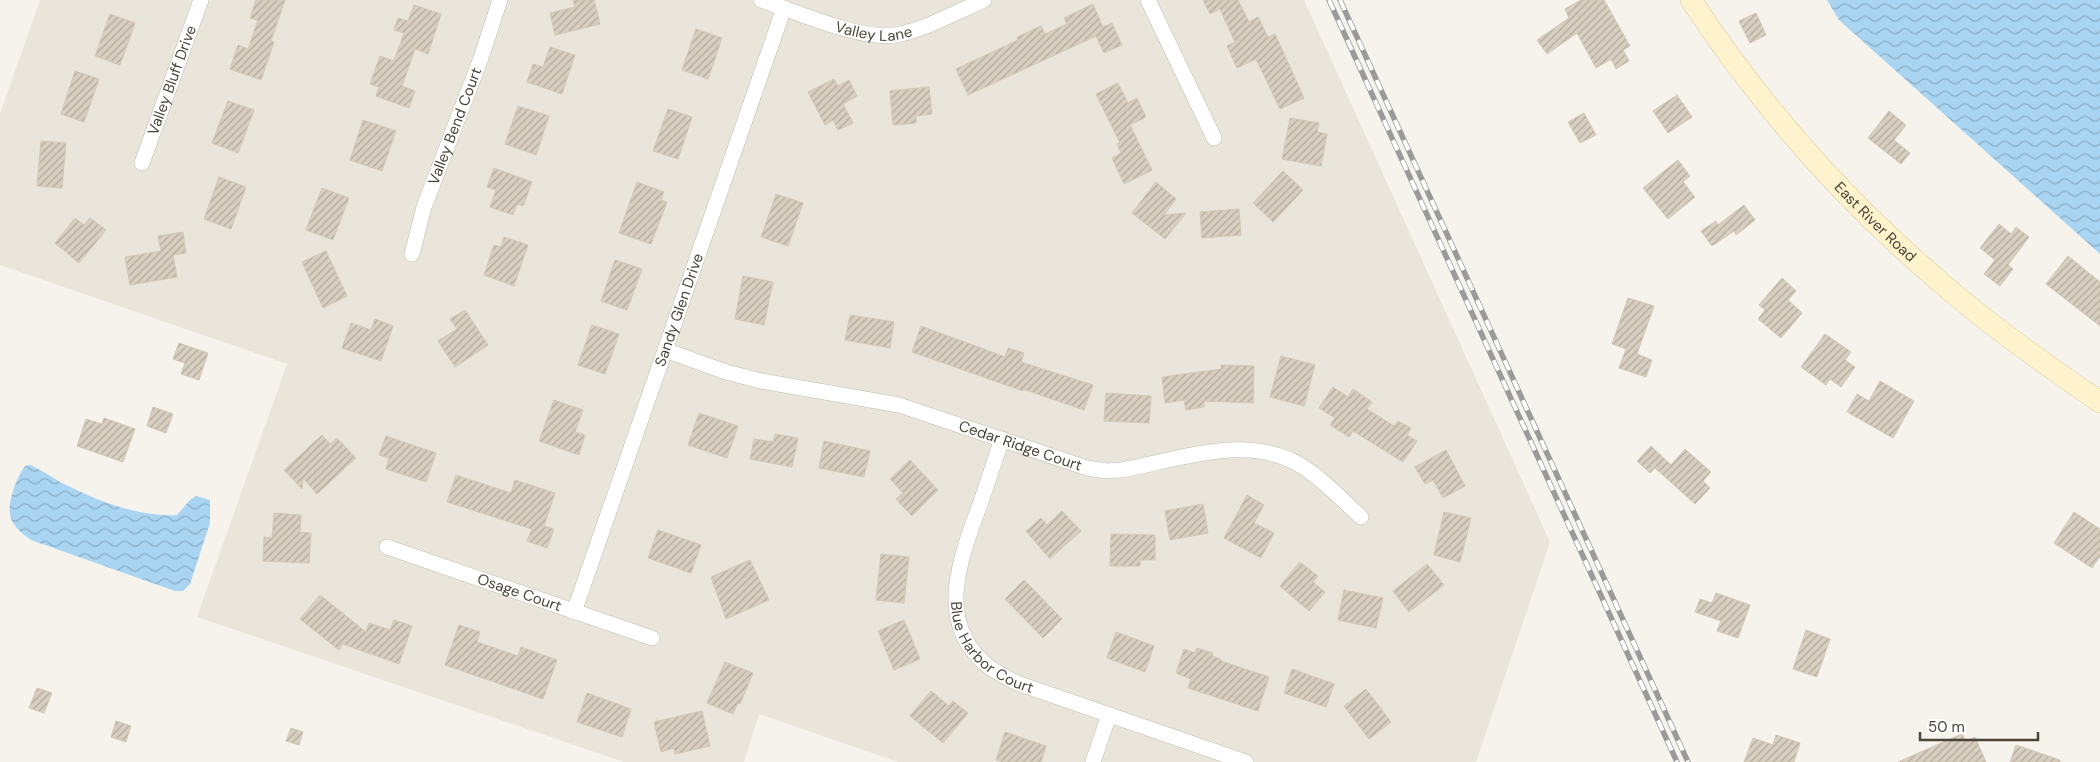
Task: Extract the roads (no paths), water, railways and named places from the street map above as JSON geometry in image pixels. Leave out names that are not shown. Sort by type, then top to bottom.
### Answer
[{"type":"main road","name":"East River Road","points":[[1691,0],[1753,87],[1790,134],[1886,233],[1939,282],[1994,326],[2100,402]]},
{"type":"street","name":"Valley Bluff Drive","points":[[142,163],[201,0]]},
{"type":"street","name":"Valley Bend Court","points":[[412,254],[424,207],[481,58],[500,0]]},
{"type":"street","name":"Valley Lane","points":[[761,0],[850,29],[888,36],[920,28],[984,0]]},
{"type":"street","points":[[1148,0],[1214,138]]},
{"type":"street","name":"Sandy Glen Drive","points":[[574,612],[784,8]]},
{"type":"street","name":"Cedar Ridge Court","points":[[665,350],[726,372],[761,381],[899,405],[1087,468],[1107,471],[1138,467],[1210,452],[1235,450],[1266,452],[1298,464],[1310,472],[1361,517]]},
{"type":"street","name":"Blue Harbor Court","points":[[1002,438],[958,572],[956,607],[961,630],[974,653],[996,672],[1017,683],[1246,762]]},
{"type":"street","name":"Osage Court","points":[[387,547],[652,638]]},
{"type":"street","points":[[1093,762],[1109,715]]},
{"type":"water","points":[[1827,0],[2100,0],[2100,254],[1839,20]]},
{"type":"water","points":[[30,465],[64,484],[91,496],[134,511],[177,515],[196,496],[210,500],[210,523],[190,584],[183,591],[175,591],[31,540],[18,530],[10,515],[12,493],[18,478],[25,466]]},
{"type":"railway","points":[[1329,0],[1677,762]]},
{"type":"railway","points":[[1340,0],[1688,762]]}]
